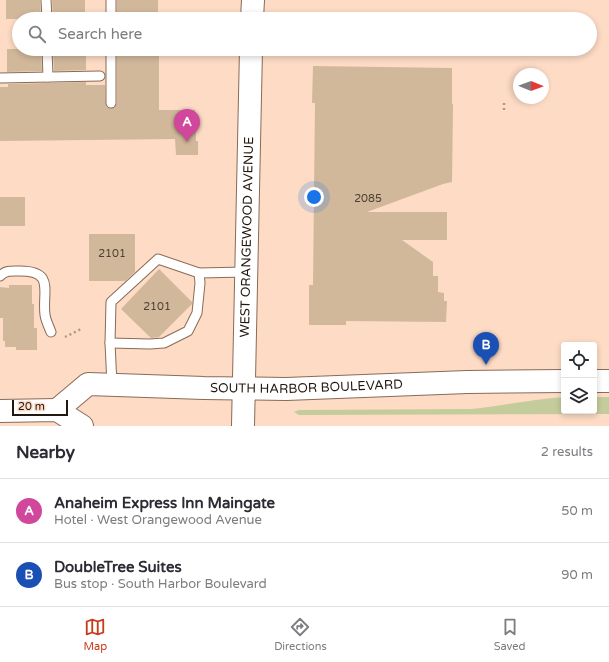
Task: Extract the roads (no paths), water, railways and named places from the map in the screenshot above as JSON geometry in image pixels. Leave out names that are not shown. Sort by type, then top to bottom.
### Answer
[{"type":"main road","points":[[252,12],[253,0]]},
{"type":"main road","name":"WEST ORANGEWOOD AVENUE","points":[[242,426],[251,56]]},
{"type":"main road","points":[[597,381],[609,381]]},
{"type":"main road","name":"SOUTH HARBOR BOULEVARD","points":[[57,410],[88,384],[292,389],[467,382],[561,382]]},
{"type":"main road","points":[[0,411],[57,410],[82,426]]},
{"type":"lane","points":[[46,0],[47,12]]},
{"type":"lane","points":[[111,0],[111,12]]},
{"type":"lane","points":[[47,56],[48,77]]},
{"type":"lane","points":[[111,56],[111,103]]},
{"type":"lane","points":[[0,78],[100,76]]},
{"type":"lane","points":[[112,385],[110,343],[111,302],[158,259],[199,273],[245,272]]},
{"type":"lane","points":[[0,276],[8,271],[30,271],[38,273],[43,277],[45,286],[45,316],[51,332]]},
{"type":"lane","points":[[110,343],[164,343],[188,331],[197,313],[200,283],[199,273]]},
{"type":"place","name":"Anaheim Express Inn Maingate","points":[[187,142]]},
{"type":"place","name":"DoubleTree Suites","points":[[486,365]]}]
